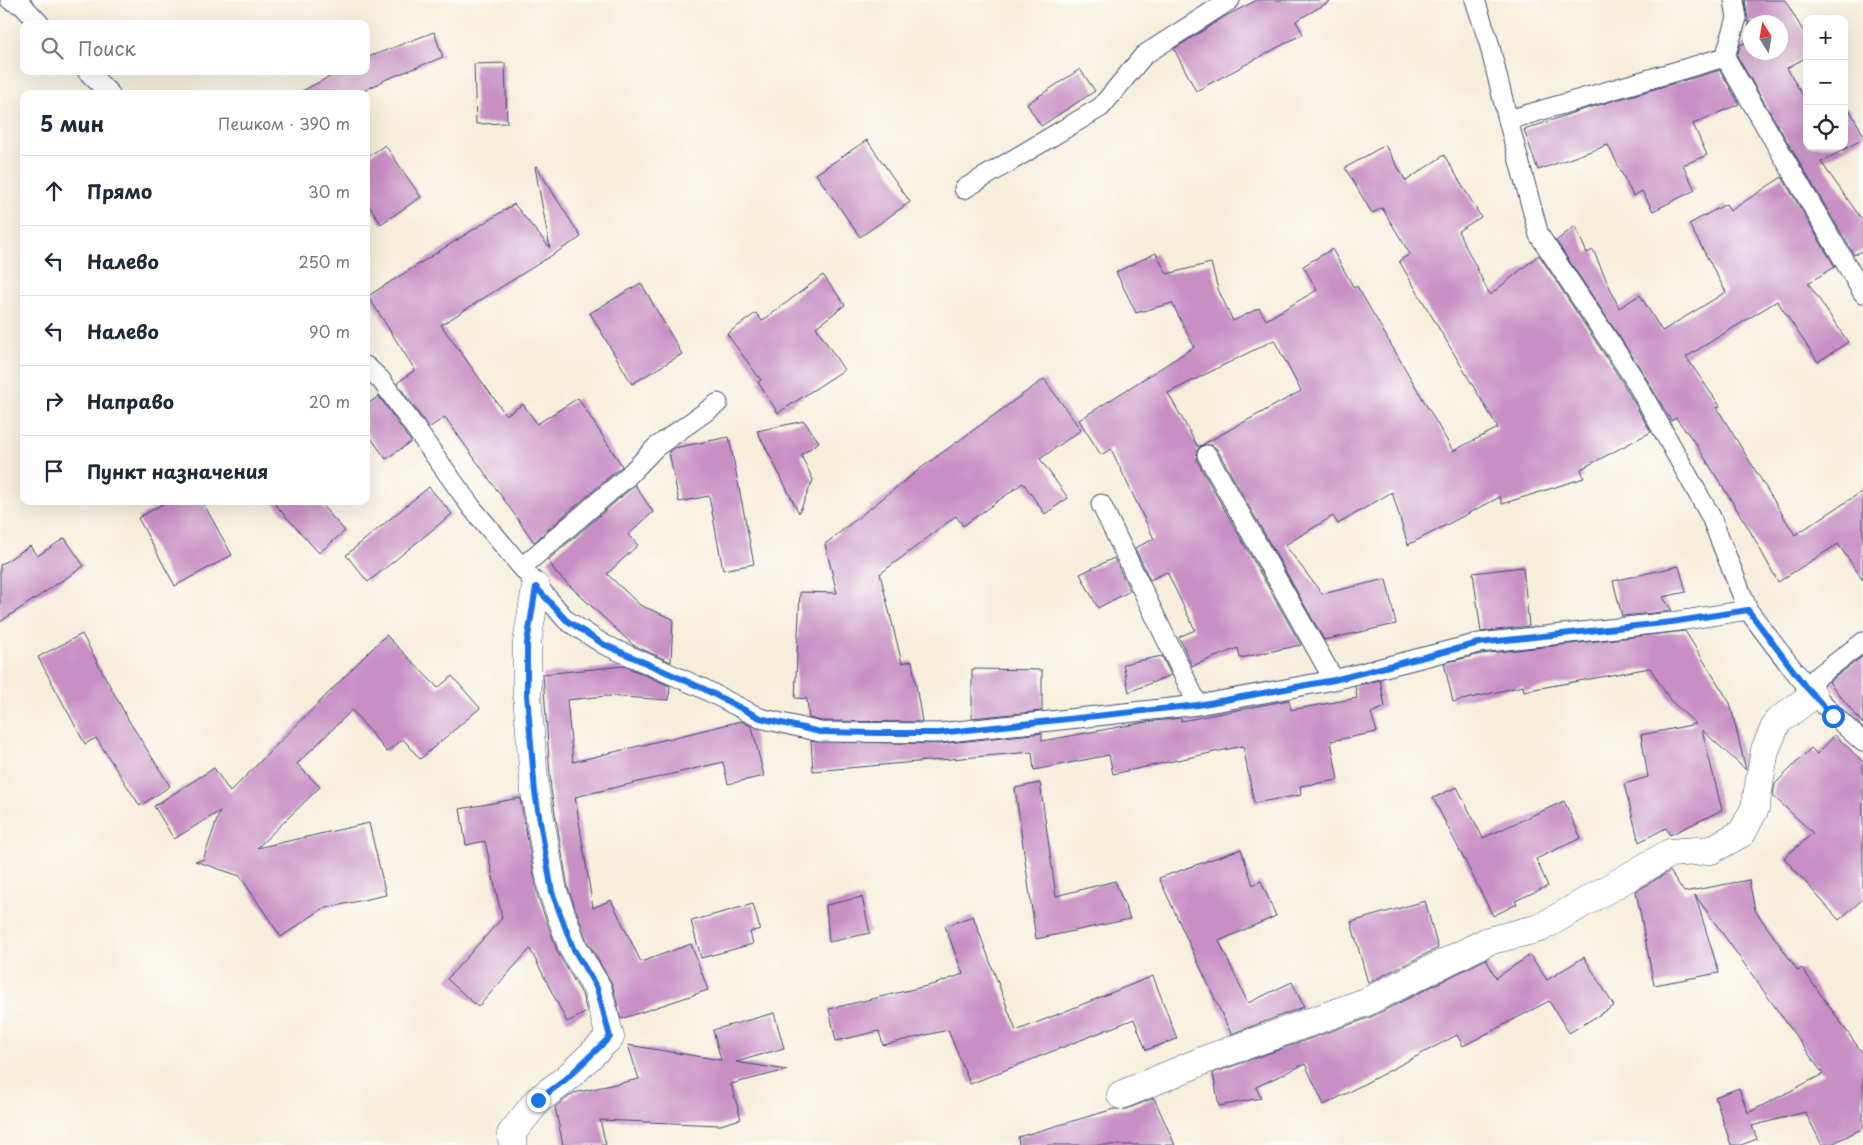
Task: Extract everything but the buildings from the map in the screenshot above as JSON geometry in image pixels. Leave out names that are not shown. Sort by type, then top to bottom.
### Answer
[{"type":"street","points":[[513,1145],[510,1134],[538,1100],[565,1080],[610,1037],[597,988],[573,948],[552,892],[535,792],[527,695],[529,577]]},
{"type":"street","points":[[1122,1095],[1207,1059],[1366,1002],[1488,941],[1540,928],[1670,853],[1711,850],[1742,833],[1755,808],[1765,750],[1776,722],[1809,690]]},
{"type":"lane","points":[[10,0],[22,5],[36,20]]},
{"type":"lane","points":[[964,189],[1101,107],[1144,55],[1230,0]]},
{"type":"lane","points":[[1475,0],[1489,43],[1539,235],[1638,385],[1711,517],[1748,610],[1809,690],[1833,716],[1863,742]]},
{"type":"lane","points":[[1734,0],[1737,18],[1725,56],[1863,293]]},
{"type":"lane","points":[[1508,120],[1725,56]]},
{"type":"lane","points":[[91,75],[106,90]]},
{"type":"lane","points":[[370,370],[381,380],[472,508],[566,620],[603,644],[702,688],[760,718],[820,732],[939,733],[1198,705],[1334,680],[1479,643],[1672,622],[1748,610]]},
{"type":"lane","points":[[529,577],[656,447],[718,403]]},
{"type":"lane","points":[[1207,455],[1334,680]]},
{"type":"lane","points":[[1101,504],[1198,705]]},
{"type":"lane","points":[[1809,690],[1863,642]]},
{"type":"route","points":[[538,1100],[565,1080],[610,1037],[597,988],[573,948],[552,892],[535,792],[527,695],[527,643],[536,587],[566,620],[603,644],[702,688],[760,718],[820,732],[939,733],[1198,705],[1334,680],[1398,662],[1479,643],[1672,622],[1748,610],[1805,686],[1833,716]]}]
